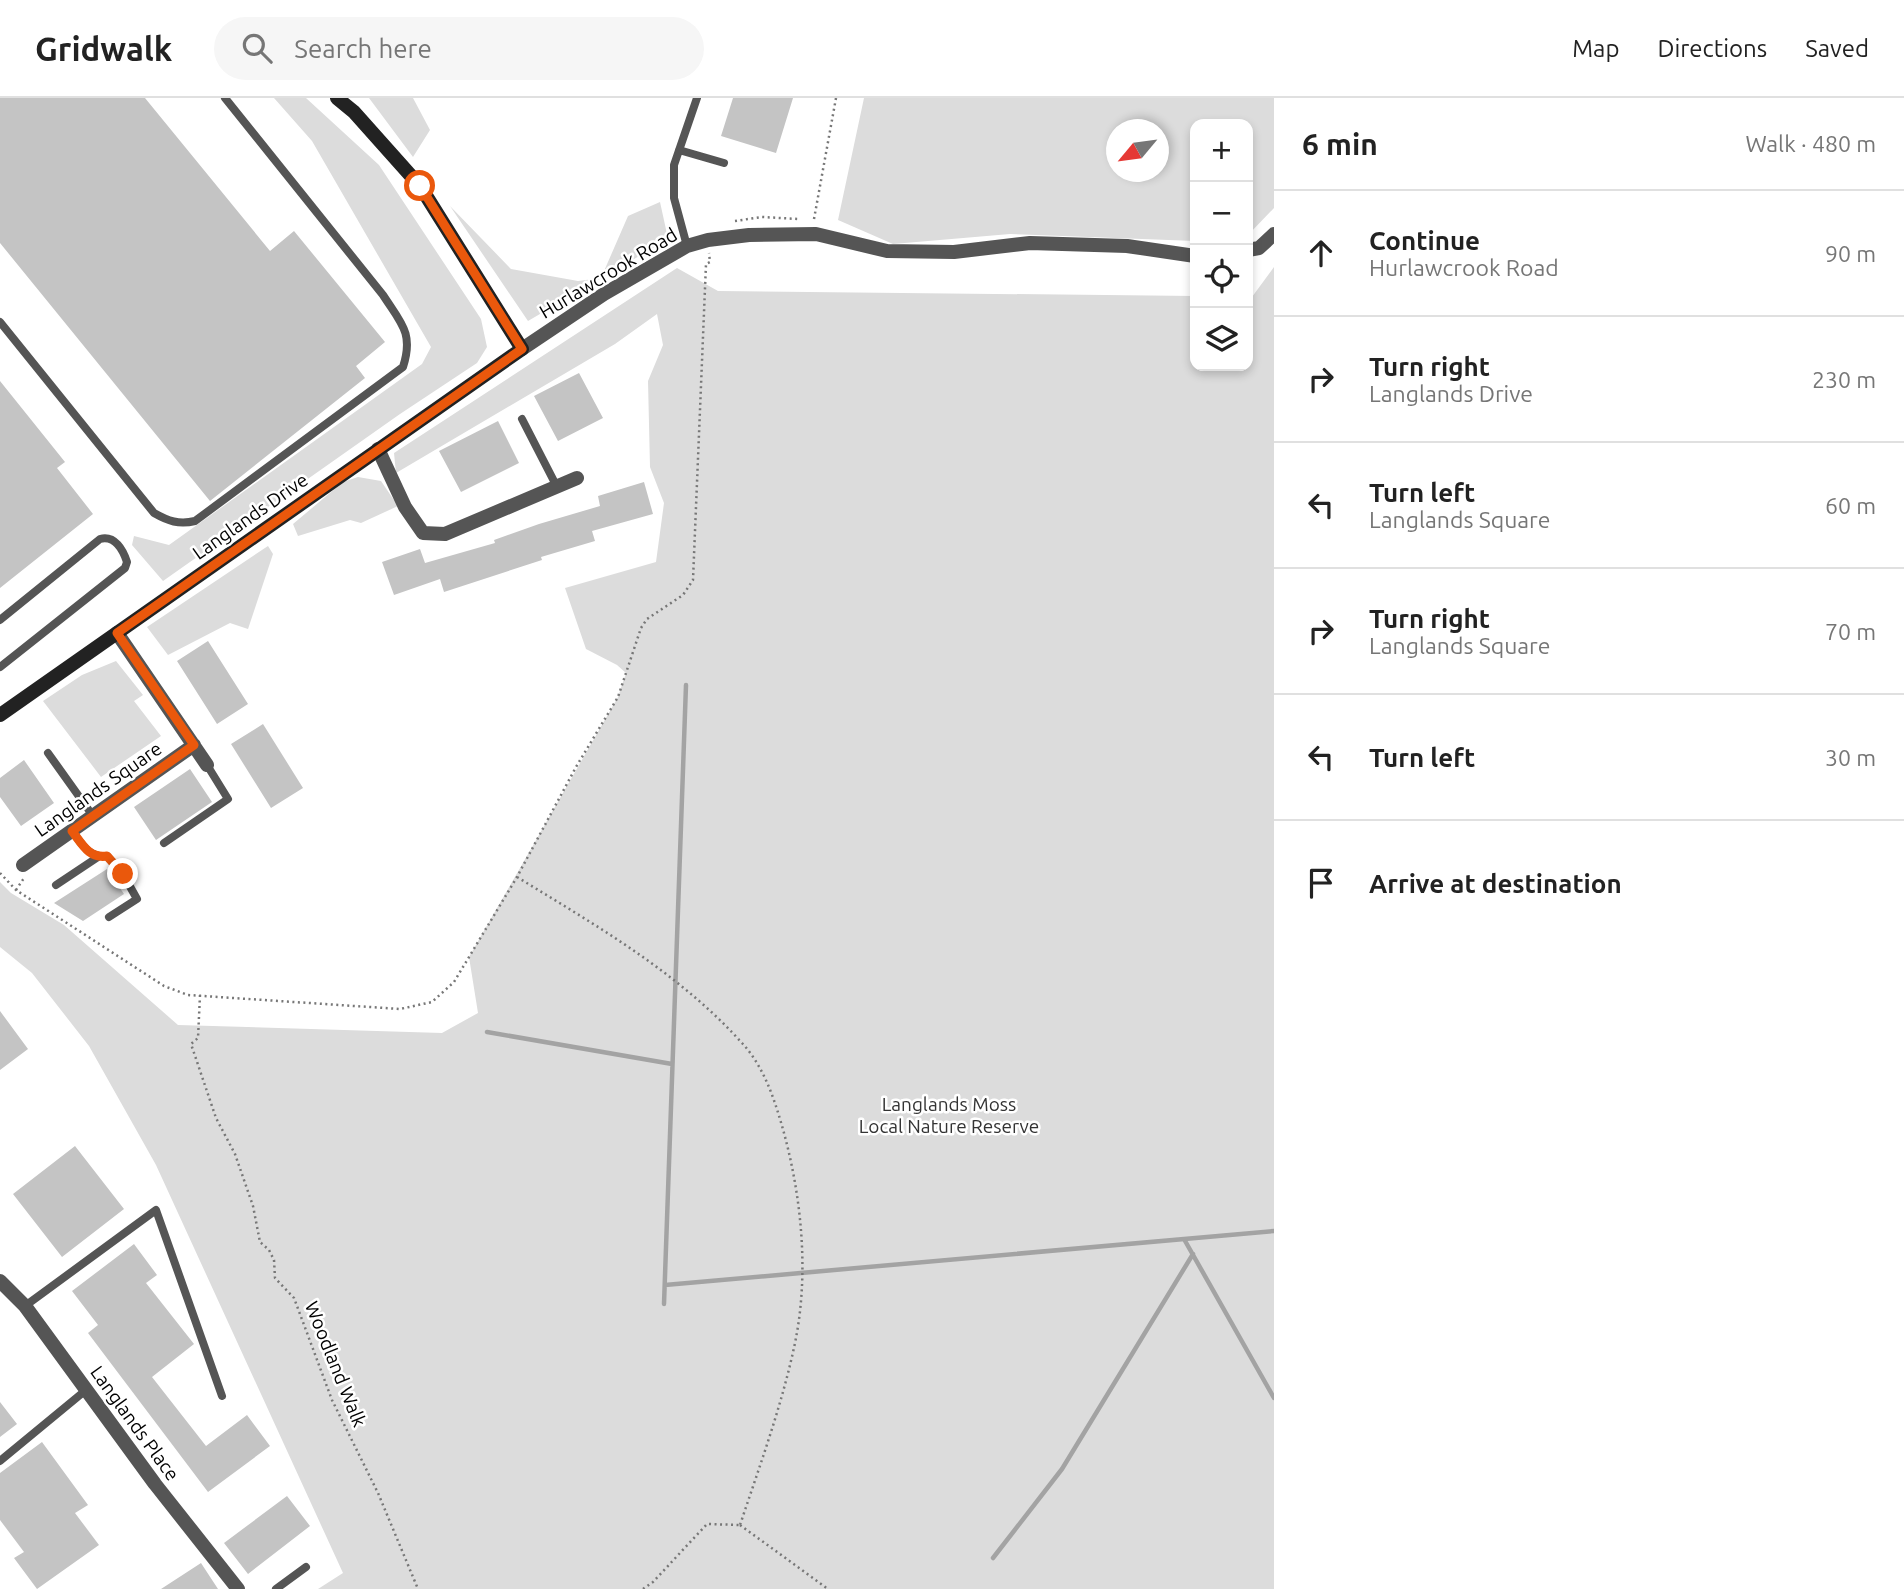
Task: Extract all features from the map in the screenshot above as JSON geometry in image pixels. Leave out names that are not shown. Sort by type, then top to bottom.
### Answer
[{"type":"street","points":[[337,98],[354,112],[420,186],[522,349]]},
{"type":"street","name":"Hurlawcrook Road","points":[[522,349],[604,294],[687,246],[708,240],[749,235],[816,234],[887,251],[954,252],[1030,243],[1127,246],[1190,255]]},
{"type":"street","points":[[1253,249],[1259,248],[1274,234]]},
{"type":"street","name":"Langlands Drive","points":[[0,715],[522,349]]},
{"type":"street","points":[[378,449],[405,507],[423,533],[445,534],[577,478]]},
{"type":"street","points":[[117,633],[207,765]]},
{"type":"street","name":"Langlands Square","points":[[23,865],[194,745]]},
{"type":"street","name":"Langlands Place","points":[[0,1280],[25,1306],[155,1484],[238,1589]]},
{"type":"lane","points":[[0,322],[146,505],[166,520],[184,524],[195,521],[403,368],[408,352],[408,340],[390,305],[225,98]]},
{"type":"lane","points":[[687,246],[674,198],[674,165],[697,98]]},
{"type":"lane","points":[[679,150],[724,163]]},
{"type":"lane","points":[[522,419],[557,487]]},
{"type":"lane","points":[[0,620],[100,539],[107,537],[113,540],[124,553],[127,562],[125,568],[0,667]]},
{"type":"lane","points":[[48,753],[93,816]]},
{"type":"lane","points":[[164,843],[228,799],[207,765]]},
{"type":"lane","points":[[72,831],[88,852],[98,857]]},
{"type":"lane","points":[[57,885],[98,857],[107,856],[123,874],[137,899],[108,917]]},
{"type":"lane","points":[[25,1306],[156,1210],[222,1396]]},
{"type":"lane","points":[[0,1461],[86,1390]]},
{"type":"lane","points":[[276,1589],[306,1567]]},
{"type":"path","points":[[814,220],[835,98]]},
{"type":"path","points":[[727,222],[762,217],[801,219]]},
{"type":"path","points":[[0,873],[16,890],[164,986],[188,995],[400,1009],[432,1002],[454,982],[517,877],[618,696],[641,628],[647,619],[683,595],[693,580],[706,264],[710,262],[708,240]]},
{"type":"path","points":[[517,877],[610,933],[694,995],[744,1044],[769,1083],[793,1167],[800,1218],[802,1281],[796,1340],[781,1398],[740,1525]]},
{"type":"path","name":"Woodland Walk","points":[[200,995],[198,1038],[191,1044],[216,1118],[235,1154],[253,1206],[260,1242],[269,1250],[274,1260],[275,1278],[295,1298],[332,1400],[377,1493],[418,1589]]},
{"type":"path","points":[[643,1589],[653,1582],[707,1524],[740,1525],[828,1589]]},
{"type":"green space","points":[[274,98],[306,98],[379,165],[481,319],[487,347],[477,363],[163,581],[132,545],[134,536],[169,545],[422,364],[431,347],[312,141]]},
{"type":"green space","points":[[369,98],[413,98],[430,130],[413,157]]},
{"type":"green space","points":[[864,98],[1274,98],[1274,208],[1253,230],[1253,119],[1190,119],[1190,241],[1010,234],[893,244],[838,220]]},
{"type":"green space","points":[[660,202],[667,234],[658,245],[528,321],[450,206],[511,269],[578,281],[601,278],[628,216]]},
{"type":"green space","name":"Langlands Moss Local Nature Reserve","points":[[1274,267],[1274,1589],[318,1589],[343,1573],[156,1165],[89,1046],[32,973],[0,947],[0,882],[11,893],[64,925],[178,1025],[442,1033],[478,1013],[469,957],[618,697],[626,673],[617,665],[586,649],[565,588],[656,562],[664,503],[650,467],[648,381],[663,345],[657,314],[615,344],[396,473],[394,453],[677,268],[718,291],[1190,296],[1190,371],[1253,371],[1253,296]]},
{"type":"green space","points":[[358,477],[381,481],[398,506],[361,523],[350,520],[298,536],[293,524],[343,482]]},
{"type":"green space","points":[[268,546],[273,554],[248,629],[230,623],[168,655],[147,627]]},
{"type":"green space","points":[[116,661],[143,695],[134,701],[161,736],[101,777],[43,701],[82,675]]},
{"type":"building","points":[[0,98],[145,98],[270,251],[294,231],[385,342],[356,366],[365,378],[210,501],[0,243]]},
{"type":"building","points":[[733,98],[793,98],[776,153],[721,136]]},
{"type":"building","points":[[579,373],[603,418],[558,441],[534,396]]},
{"type":"building","points":[[0,381],[65,462],[57,468],[93,514],[0,588]]},
{"type":"building","points":[[498,421],[519,463],[461,492],[439,451]]},
{"type":"building","points":[[644,482],[653,514],[592,531],[595,541],[541,557],[542,560],[444,592],[440,579],[394,595],[382,562],[420,549],[425,563],[495,543],[494,540],[539,524],[600,506],[598,496]]},
{"type":"building","points":[[208,641],[248,704],[217,724],[177,661]]},
{"type":"building","points":[[263,724],[303,788],[271,808],[231,744]]},
{"type":"building","points":[[24,760],[54,803],[21,826],[0,797],[0,778]]},
{"type":"building","points":[[190,769],[212,802],[156,840],[134,807]]},
{"type":"building","points":[[107,869],[124,894],[83,921],[54,903]]},
{"type":"building","points":[[0,1011],[28,1049],[0,1070]]},
{"type":"building","points":[[75,1146],[124,1209],[62,1257],[13,1194]]},
{"type":"building","points":[[134,1244],[157,1275],[146,1283],[194,1344],[152,1377],[206,1446],[247,1415],[270,1446],[208,1492],[88,1333],[98,1325],[72,1291]]},
{"type":"building","points":[[0,1402],[17,1424],[0,1437]]},
{"type":"building","points":[[42,1442],[88,1505],[75,1513],[99,1545],[37,1589],[14,1558],[24,1552],[0,1520],[0,1473]]},
{"type":"building","points":[[287,1496],[310,1526],[248,1574],[224,1543]]},
{"type":"building","points":[[201,1563],[218,1589],[161,1589]]},
{"type":"waterway","points":[[664,1304],[686,685]]},
{"type":"waterway","points":[[487,1032],[672,1064]]},
{"type":"waterway","points":[[665,1285],[1274,1231]]},
{"type":"waterway","points":[[1184,1239],[1274,1398]]},
{"type":"waterway","points":[[993,1558],[1062,1469],[1193,1254]]},
{"type":"route","points":[[123,874],[107,856],[98,857],[88,852],[72,831],[194,745],[117,633],[522,349],[420,186]]}]
